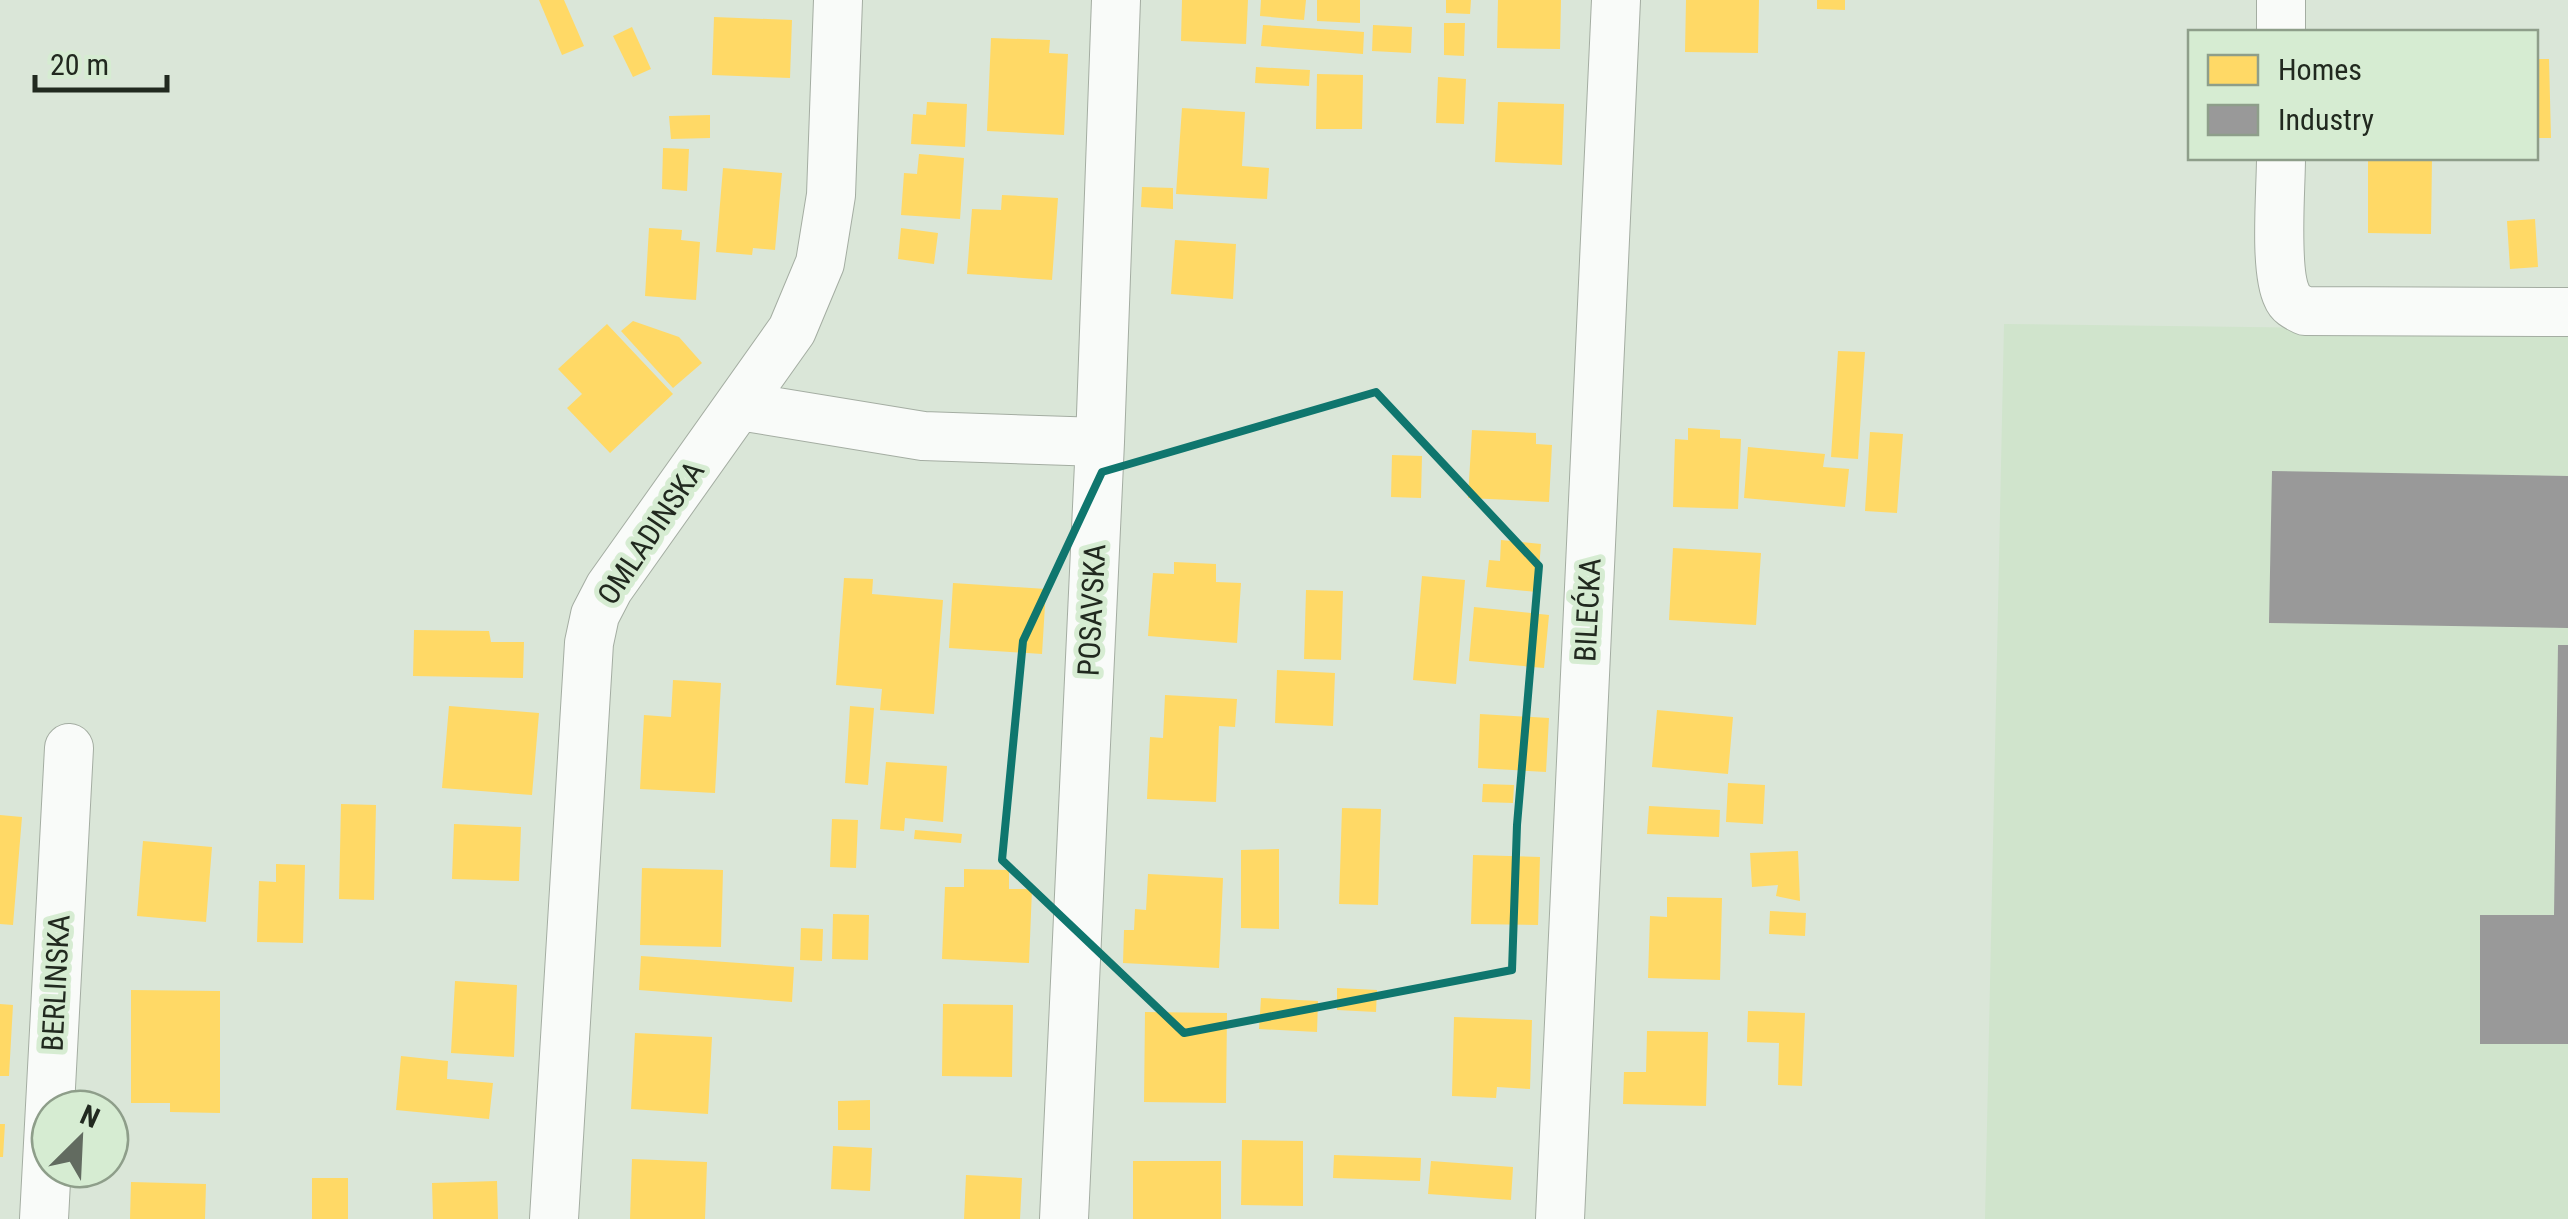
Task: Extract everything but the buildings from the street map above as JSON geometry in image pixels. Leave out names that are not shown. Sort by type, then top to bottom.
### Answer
[{"type":"street","name":"OMLADINSKA","points":[[554,1219],[589,643],[596,615],[641,538],[792,330],[820,263],[831,195],[838,0]]},
{"type":"street","name":"POSAVSKA","points":[[1064,1219],[1116,0]]},
{"type":"street","name":"BILEĆKA","points":[[1560,1219],[1616,0]]},
{"type":"street","points":[[2281,0],[2281,30]]},
{"type":"street","points":[[2281,160],[2284,291],[2289,302],[2305,311],[2568,312]]},
{"type":"street","points":[[740,406],[923,436],[1100,442]]},
{"type":"street","name":"BERLINSKA","points":[[44,1219],[69,748]]},
{"type":"highlighted area","points":[[1376,392],[1539,566],[1517,825],[1512,970],[1184,1033],[1002,860],[1023,641],[1102,472]]},
{"type":"shaded area","points":[[2004,324],[2568,331],[2568,1219],[1985,1219]]}]
